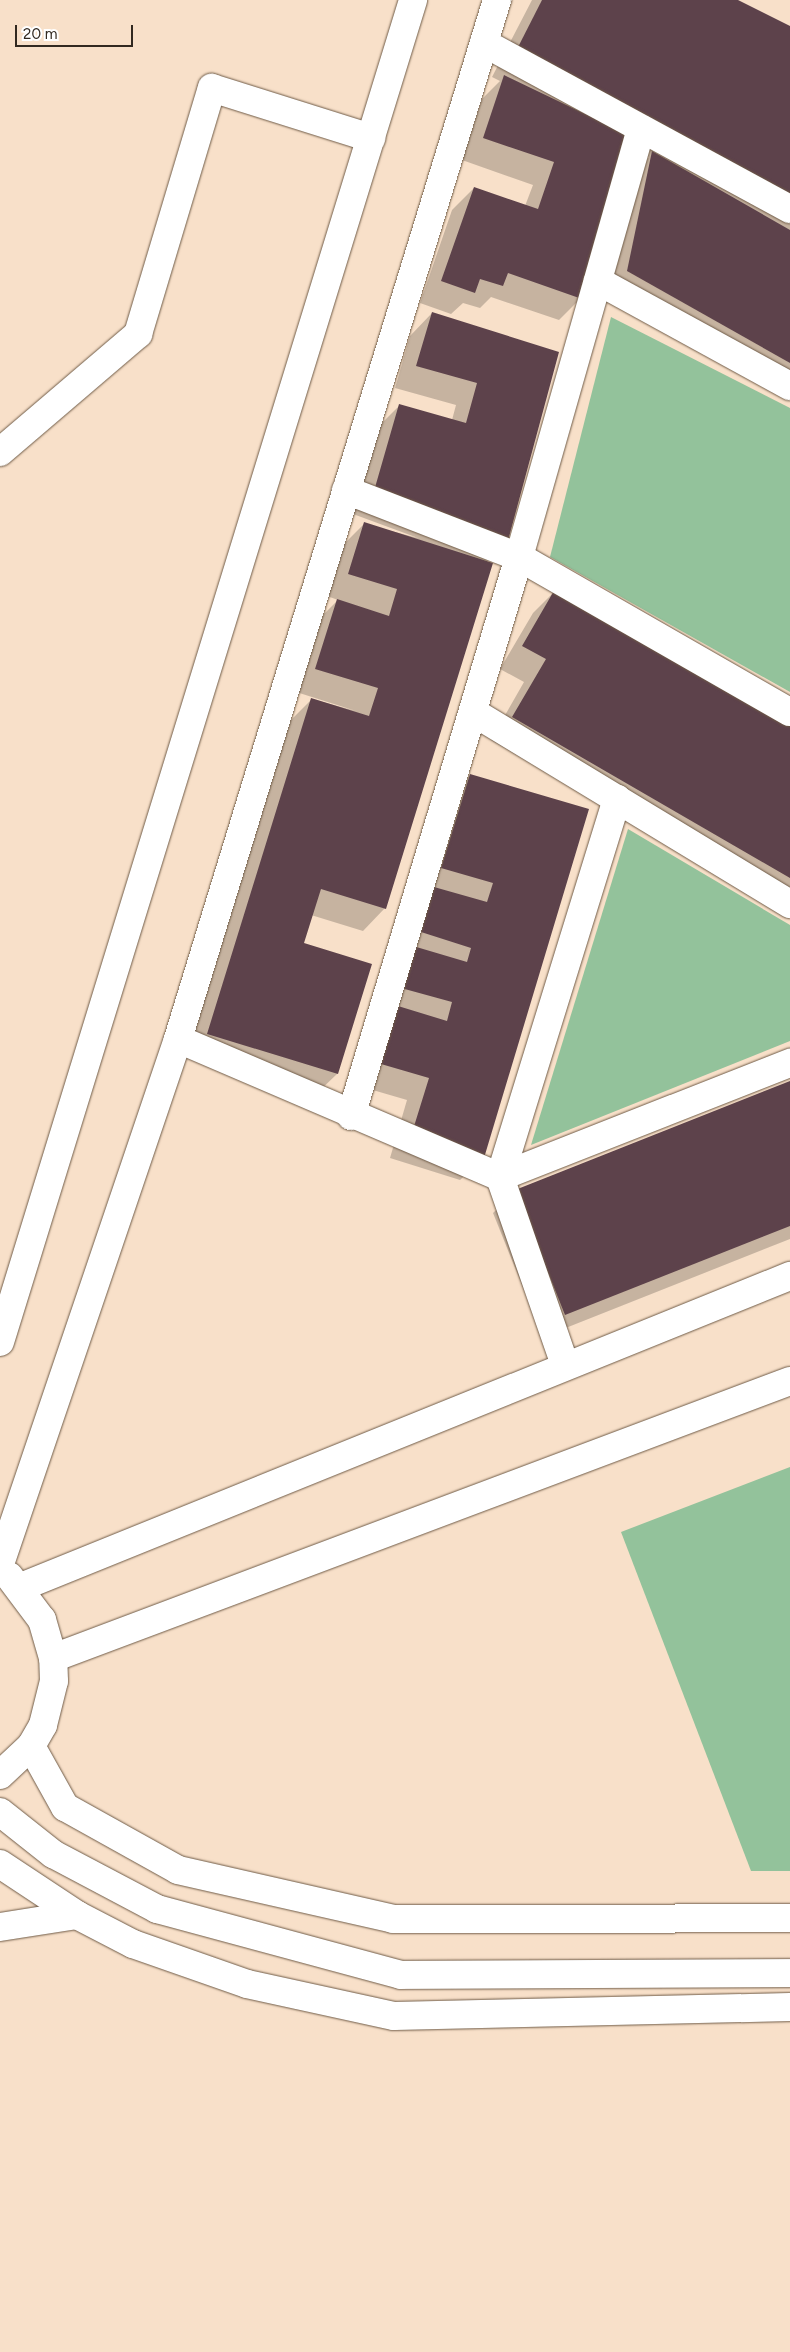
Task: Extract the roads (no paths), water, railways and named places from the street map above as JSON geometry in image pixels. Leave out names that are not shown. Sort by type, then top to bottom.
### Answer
[{"type":"street","points":[[0,1342],[5,1314],[413,0]]},
{"type":"street","points":[[0,1564],[178,1038],[497,0]]},
{"type":"street","points":[[484,43],[790,209]]},
{"type":"street","points":[[0,452],[138,334],[212,88],[371,138]]},
{"type":"street","points":[[350,1116],[520,557],[641,129]]},
{"type":"street","points":[[598,281],[790,386]]},
{"type":"street","points":[[346,490],[520,557],[790,712]]},
{"type":"street","points":[[473,712],[790,904]]},
{"type":"street","points":[[565,1365],[500,1177],[616,799]]},
{"type":"street","points":[[178,1038],[350,1116],[500,1177],[790,1063]]},
{"type":"street","points":[[21,1587],[565,1365],[790,1276]]},
{"type":"street","points":[[53,1658],[790,1380]]},
{"type":"street","points":[[0,1569],[21,1587],[42,1620],[53,1658],[50,1704],[31,1746],[0,1776]]},
{"type":"street","points":[[31,1746],[65,1807],[178,1870],[393,1919],[790,1918]]},
{"type":"street","points":[[0,1812],[53,1854],[157,1909],[401,1975],[790,1973]]},
{"type":"street","points":[[0,1864],[77,1915],[133,1944],[247,1984],[394,2016],[790,2006]]},
{"type":"street","points":[[0,1927],[77,1915]]}]
